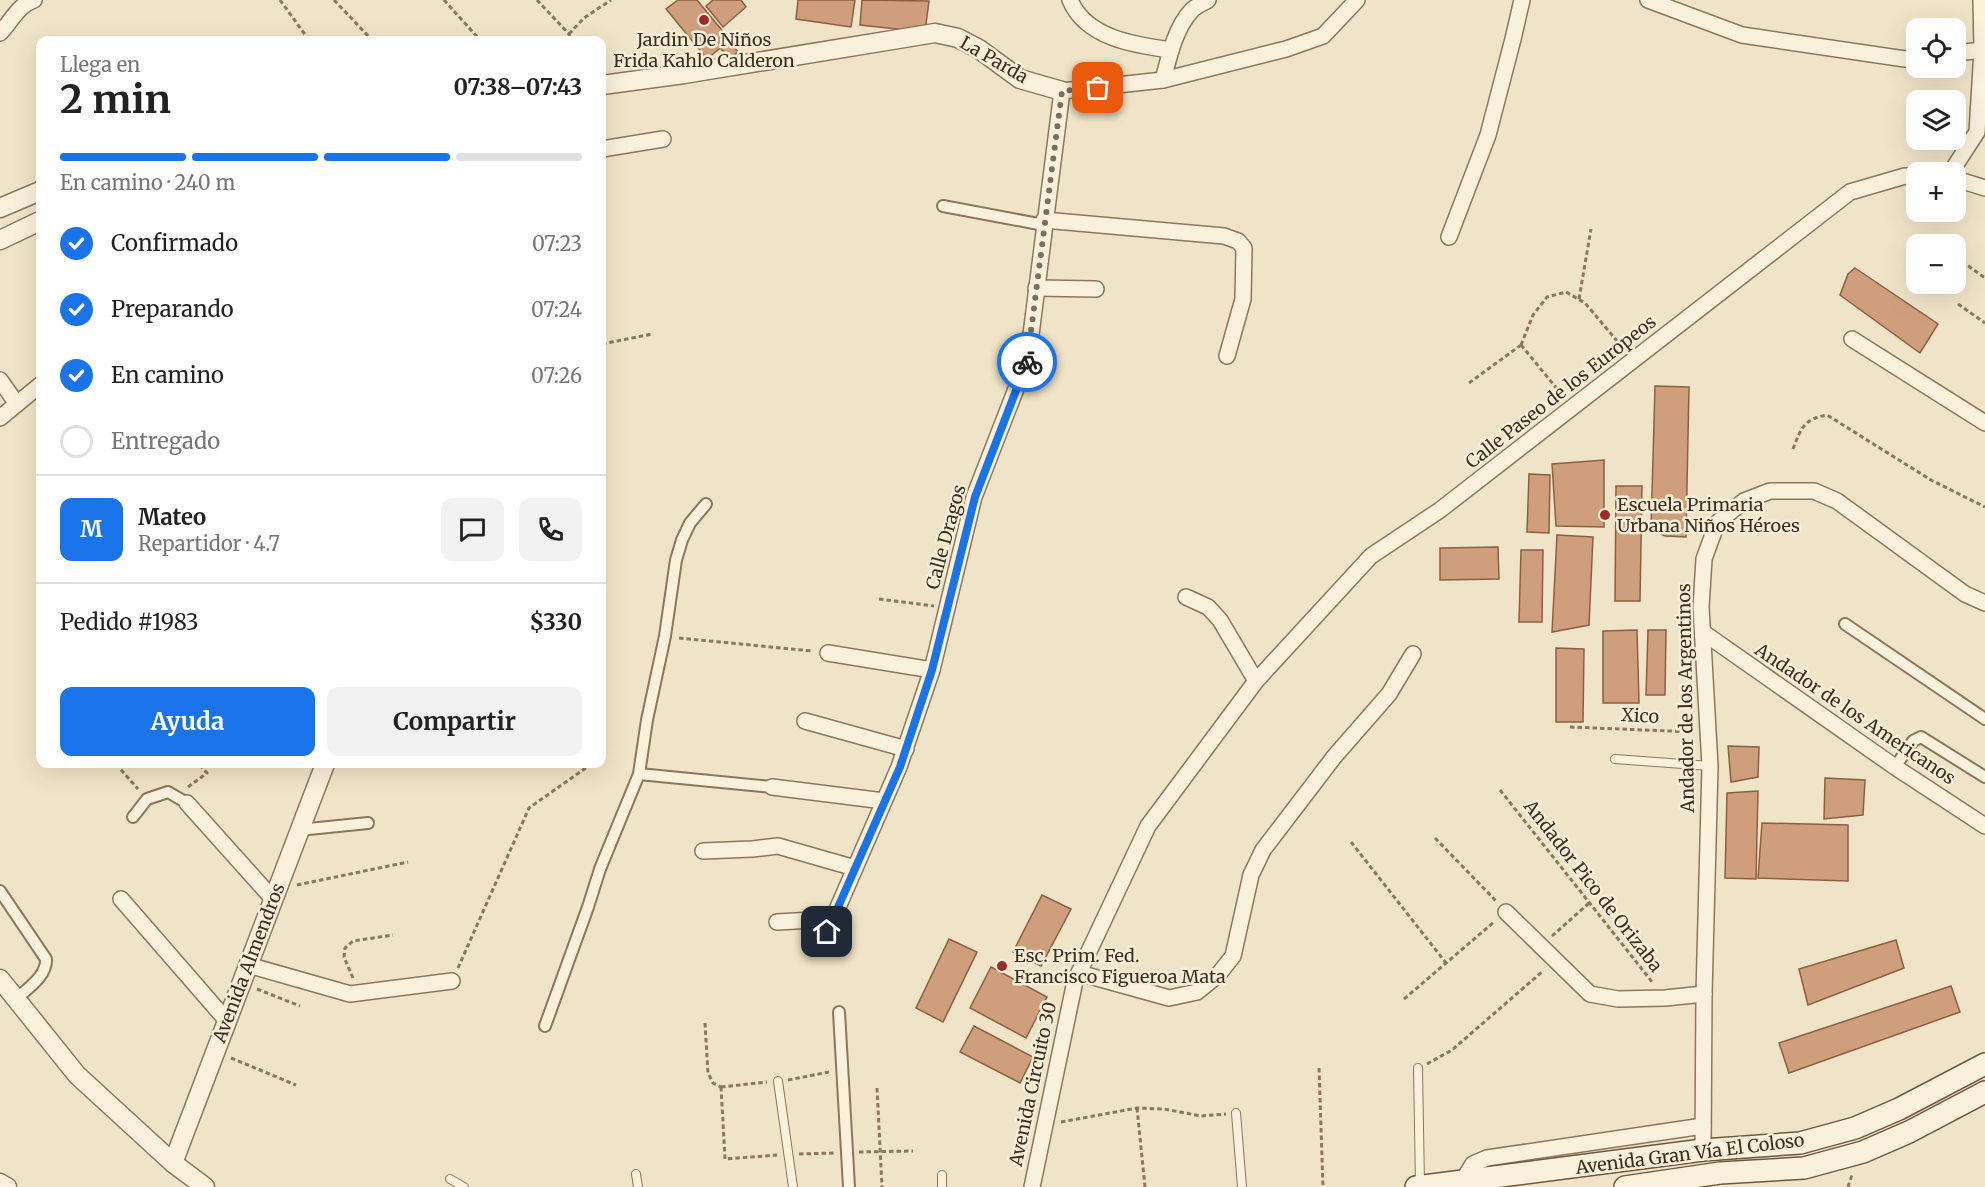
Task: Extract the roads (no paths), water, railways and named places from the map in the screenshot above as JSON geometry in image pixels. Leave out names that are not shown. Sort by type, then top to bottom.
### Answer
[{"type":"main road","name":"Avenida Gran Vía El Coloso","points":[[1418,1187],[1703,1150],[1800,1143],[1855,1128],[1899,1109],[1985,1064]]},
{"type":"main road","name":"Avenida Gran Vía El Coloso","points":[[1625,1187],[1720,1173],[1804,1168],[1863,1152],[1909,1132],[1985,1092]]},
{"type":"street","points":[[0,33],[14,15],[28,2],[34,0]]},
{"type":"street","points":[[1070,0],[1080,19],[1093,30],[1141,46],[1171,50]]},
{"type":"street","points":[[1163,80],[1171,50],[1181,26],[1192,10],[1208,0]]},
{"type":"street","name":"La Parda","points":[[606,84],[935,33],[969,43],[1020,79],[1062,91],[1163,80],[1323,36],[1357,0]]},
{"type":"street","points":[[1449,237],[1488,135],[1522,0]]},
{"type":"street","points":[[1648,0],[1742,35],[1906,59]]},
{"type":"street","points":[[1958,162],[1981,131],[1981,0]]},
{"type":"street","points":[[1966,52],[1982,50]]},
{"type":"street","name":"Calle Dragos","points":[[822,944],[906,749],[932,670],[975,497],[1028,358],[1062,91]]},
{"type":"street","points":[[606,148],[663,139]]},
{"type":"street","name":"Calle Paseo de los Europeos","points":[[1256,681],[1371,555],[1440,510],[1850,192],[1906,176]]},
{"type":"street","points":[[1966,183],[1985,188]]},
{"type":"street","points":[[0,208],[36,193]]},
{"type":"street","points":[[943,206],[1044,222],[1224,236],[1238,241],[1244,248],[1243,299],[1227,356]]},
{"type":"street","points":[[0,240],[36,223]]},
{"type":"street","points":[[1036,288],[1096,289]]},
{"type":"street","points":[[1852,339],[1985,423]]},
{"type":"street","points":[[0,380],[17,404]]},
{"type":"street","points":[[0,418],[36,388]]},
{"type":"street","name":"Andador de los Argentinos","points":[[1703,1150],[1704,994],[1710,766],[1701,607],[1704,559],[1717,523],[1744,501],[1770,491],[1814,491],[1837,501],[1965,594],[1985,603]]},
{"type":"street","points":[[545,1026],[600,868],[639,774],[647,720],[665,636],[676,560],[690,523],[706,504]]},
{"type":"street","points":[[1186,597],[1208,607],[1220,620],[1256,681]]},
{"type":"street","points":[[1845,624],[1985,719]]},
{"type":"street","name":"Andador de los Americanos","points":[[1704,633],[1895,767],[1985,826]]},
{"type":"street","points":[[828,653],[932,670]]},
{"type":"street","points":[[1079,973],[1169,998],[1197,992],[1218,975],[1233,956],[1251,875],[1263,850],[1334,757],[1389,694],[1413,654]]},
{"type":"street","name":"Avenida Circuito 30","points":[[1032,1187],[1075,981],[1148,826],[1256,681]]},
{"type":"street","points":[[805,721],[906,749]]},
{"type":"street","points":[[1895,767],[1912,741],[1921,737],[1985,777]]},
{"type":"street","name":"Avenida Almendros","points":[[173,1163],[323,768]]},
{"type":"street","points":[[639,774],[884,801]]},
{"type":"street","points":[[133,817],[147,799],[168,792],[182,799],[275,894]]},
{"type":"street","points":[[299,830],[368,823]]},
{"type":"street","points":[[703,851],[778,846],[855,868]]},
{"type":"street","points":[[0,891],[46,959],[43,973],[16,999]]},
{"type":"street","points":[[121,899],[226,1021]]},
{"type":"street","points":[[1506,912],[1590,994],[1618,999],[1704,994]]},
{"type":"street","points":[[777,922],[832,919]]},
{"type":"street","points":[[248,965],[350,994],[452,981]]},
{"type":"street","points":[[0,979],[77,1075],[173,1163],[205,1187]]},
{"type":"street","points":[[840,1012],[849,1187]]},
{"type":"street","points":[[1462,1182],[1473,1164],[1487,1158],[1702,1126]]},
{"type":"street","points":[[0,1183],[7,1187]]},
{"type":"lane","points":[[1615,759],[1710,766]]},
{"type":"lane","points":[[1418,1068],[1418,1187]]},
{"type":"lane","points":[[778,1081],[793,1187]]},
{"type":"lane","points":[[1236,1113],[1242,1187]]},
{"type":"lane","points":[[636,1174],[638,1187]]},
{"type":"lane","points":[[942,1175],[942,1187]]},
{"type":"lane","points":[[450,1179],[464,1187]]},
{"type":"place","name":"Jardin De Niños Frida Kahlo Calderon","points":[[704,20]]},
{"type":"place","name":"Escuela Primaria Urbana Niños Héroes","points":[[1605,515]]},
{"type":"place","name":"Esc. Prim. Fed. Francisco Figueroa Mata","points":[[1002,966]]}]
